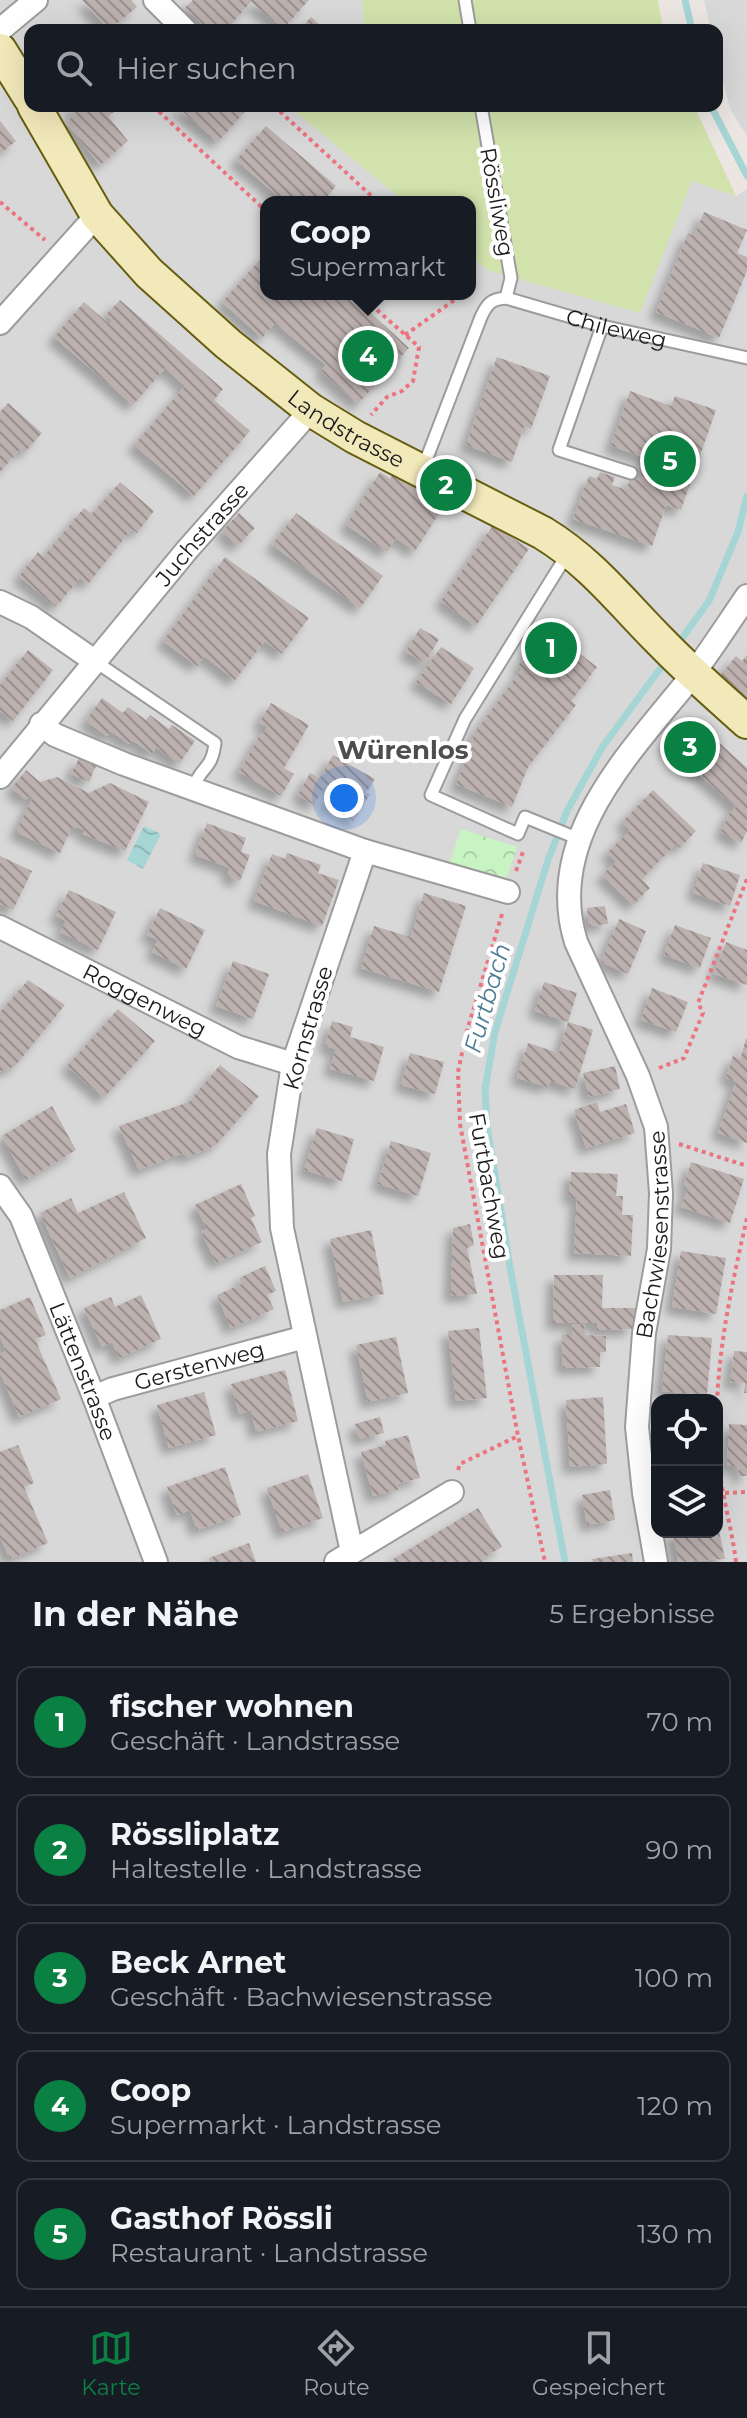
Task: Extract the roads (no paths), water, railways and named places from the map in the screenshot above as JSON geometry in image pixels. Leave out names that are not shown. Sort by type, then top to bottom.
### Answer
[{"type":"main road","points":[[0,50],[24,88]]},
{"type":"main road","name":"Landstrasse","points":[[37,112],[97,215],[149,273],[228,344],[311,410],[570,550],[686,656],[747,722]]},
{"type":"street","points":[[0,30],[36,0]]},
{"type":"street","points":[[155,0],[179,24]]},
{"type":"street","points":[[0,323],[97,215]]},
{"type":"street","name":"Juchstrasse","points":[[0,777],[187,550],[311,410]]},
{"type":"street","name":"Bachwiesenstrasse","points":[[656,1562],[637,1427],[644,1333],[659,1249],[661,1193],[656,1127],[638,1076],[570,924],[568,884],[575,837],[686,656],[747,596]]},
{"type":"street","points":[[0,602],[31,617],[96,662]]},
{"type":"street","points":[[41,724],[55,735],[192,790],[365,851],[508,892]]},
{"type":"street","name":"Kornstrasse","points":[[344,1557],[305,1337],[282,1228],[279,1154],[293,1064],[365,851]]},
{"type":"street","name":"Roggenweg","points":[[0,927],[238,1047],[293,1064]]},
{"type":"street","name":"Lättenstrasse","points":[[0,1186],[21,1216],[156,1562]]},
{"type":"street","name":"Gerstenweg","points":[[94,1397],[113,1389],[305,1337]]},
{"type":"street","points":[[344,1557],[452,1492]]},
{"type":"lane","points":[[465,0],[469,24]]},
{"type":"lane","name":"Rössliweg","points":[[482,112],[511,278],[506,298]]},
{"type":"lane","points":[[421,472],[487,304],[506,298]]},
{"type":"lane","name":"Chileweg","points":[[506,298],[602,326],[747,358]]},
{"type":"lane","points":[[602,326],[559,450],[631,473]]},
{"type":"lane","points":[[570,550],[465,719],[431,795],[518,834],[525,817],[575,837]]},
{"type":"lane","points":[[96,662],[215,743],[213,761],[196,779],[192,790]]},
{"type":"water","points":[[144,826],[161,834],[143,869],[127,860]]},
{"type":"waterway","name":"Furtbach","points":[[685,0],[691,24]]},
{"type":"waterway","name":"Furtbach","points":[[714,112],[747,176]]},
{"type":"waterway","name":"Furtbach","points":[[677,645],[709,601],[738,532],[747,496]]},
{"type":"waterway","name":"Furtbach","points":[[565,1562],[510,1267],[487,1126],[485,1089],[495,1032],[548,860],[567,811],[603,746],[668,658]]},
{"type":"place","name":"Coop","points":[[368,356]]},
{"type":"place","name":"Gasthof Rössli","points":[[670,461]]},
{"type":"place","name":"Rössliplatz","points":[[446,485]]},
{"type":"place","name":"fischer wohnen","points":[[551,648]]},
{"type":"place","name":"Beck Arnet","points":[[690,747]]},
{"type":"district","name":"Würenlos","points":[[403,750]]}]
